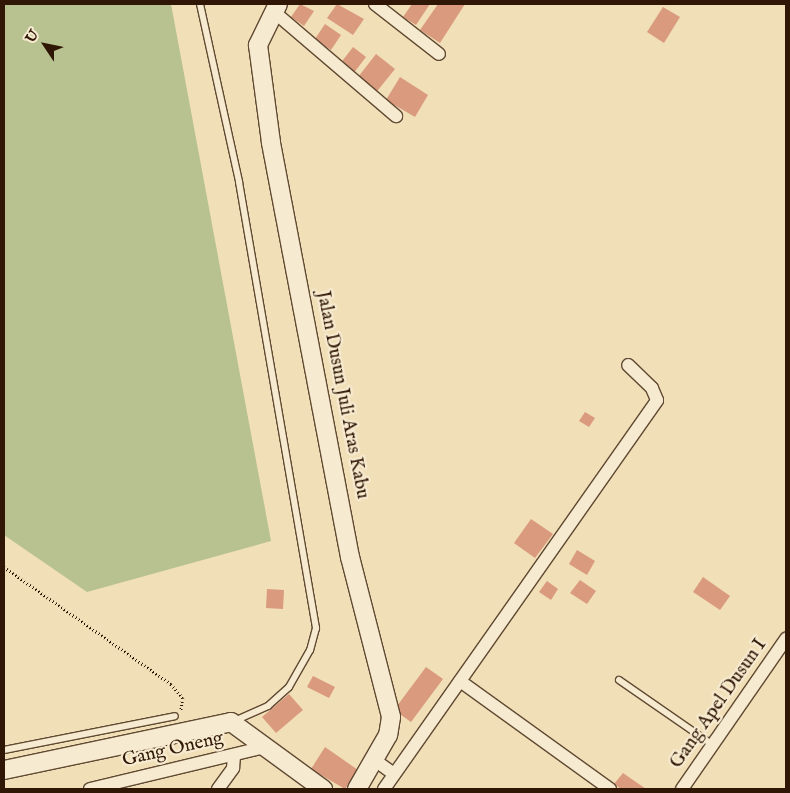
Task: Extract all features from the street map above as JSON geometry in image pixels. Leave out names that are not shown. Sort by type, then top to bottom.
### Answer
[{"type":"street","points":[[375,4],[439,54]]},
{"type":"street","points":[[276,7],[396,116]]},
{"type":"street","name":"Jalan Dusun Juli Aras Kabu","points":[[276,7],[258,45],[272,144],[350,557],[391,717],[376,761],[357,789]]},
{"type":"street","points":[[384,789],[657,400],[652,388],[628,365]]},
{"type":"street","name":"Gang Apel Dusun I","points":[[682,789],[714,746],[786,639]]},
{"type":"street","points":[[460,681],[610,789]]},
{"type":"street","points":[[4,770],[232,722],[323,789]]},
{"type":"street","name":"Gang Oneng","points":[[90,789],[234,756],[265,747]]},
{"type":"street","points":[[218,789],[233,768],[234,756]]},
{"type":"street","points":[[376,761],[394,774]]},
{"type":"lane","points":[[200,4],[241,191],[316,628],[310,650],[289,687],[268,706],[232,722]]},
{"type":"lane","points":[[620,680],[714,746]]},
{"type":"lane","points":[[4,750],[176,716]]},
{"type":"path","points":[[4,567],[171,684],[184,698],[176,716]]},
{"type":"green space","points":[[4,4],[171,4],[271,541],[87,592],[4,535]]},
{"type":"building","points":[[300,4],[314,11],[304,26],[291,17]]},
{"type":"building","points":[[337,4],[364,19],[353,35],[327,18]]},
{"type":"building","points":[[412,4],[430,4],[416,25],[403,17]]},
{"type":"building","points":[[438,4],[465,4],[440,43],[420,30]]},
{"type":"building","points":[[663,7],[680,17],[664,43],[647,32]]},
{"type":"building","points":[[325,24],[341,35],[331,50],[315,39]]},
{"type":"building","points":[[353,47],[366,57],[353,74],[340,64]]},
{"type":"building","points":[[376,54],[395,69],[374,95],[355,81]]},
{"type":"building","points":[[400,77],[428,95],[415,117],[386,100]]},
{"type":"building","points":[[585,412],[595,418],[589,427],[579,421]]},
{"type":"building","points":[[531,519],[553,534],[535,558],[514,543]]},
{"type":"building","points":[[577,550],[595,561],[587,575],[569,564]]},
{"type":"building","points":[[703,577],[730,596],[720,610],[693,592]]},
{"type":"building","points":[[580,580],[596,591],[587,604],[570,593]]},
{"type":"building","points":[[547,581],[558,589],[551,600],[539,592]]},
{"type":"building","points":[[267,589],[284,590],[283,609],[266,608]]},
{"type":"building","points":[[426,667],[443,679],[411,722],[394,710]]},
{"type":"building","points":[[313,676],[335,687],[329,698],[307,687]]},
{"type":"building","points":[[289,694],[303,710],[276,733],[262,717]]},
{"type":"building","points":[[325,747],[358,770],[345,789],[311,769]]},
{"type":"building","points":[[623,773],[646,789],[621,789],[614,784]]}]
